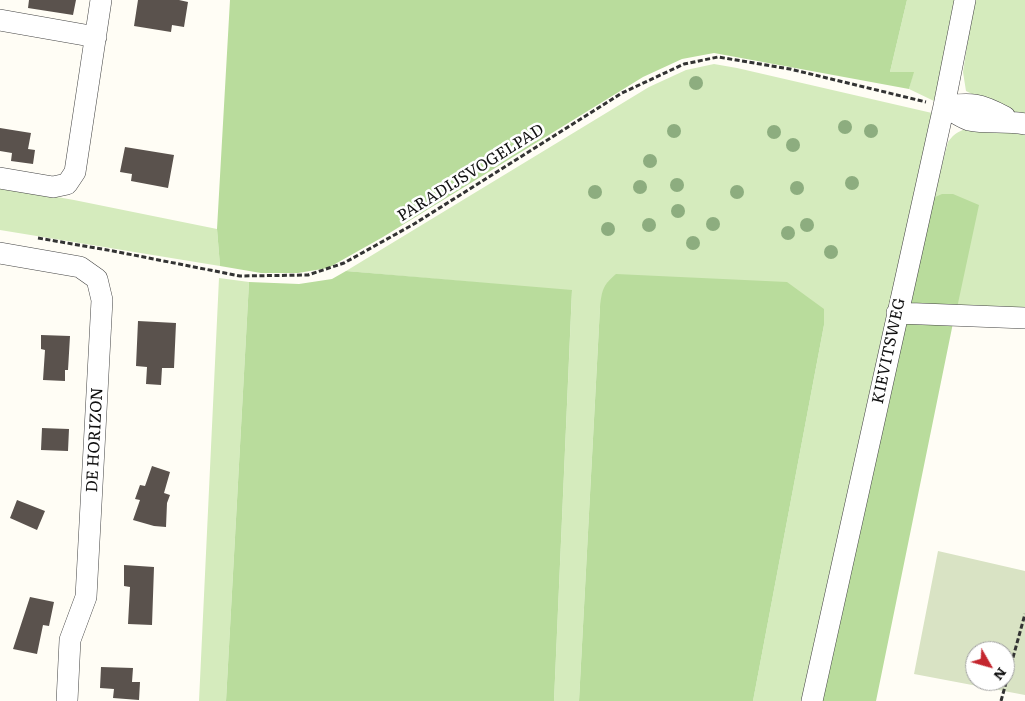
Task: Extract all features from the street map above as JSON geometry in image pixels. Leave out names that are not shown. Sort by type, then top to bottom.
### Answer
[{"type":"street","points":[[0,178],[53,187],[67,184],[75,172],[101,0]]},
{"type":"street","name":"KIEVITSWEG","points":[[812,701],[944,106],[965,0]]},
{"type":"street","points":[[0,20],[96,37]]},
{"type":"street","points":[[944,106],[968,120],[1018,122]]},
{"type":"street","name":"DE HORIZON","points":[[0,253],[80,267],[97,279],[102,300],[86,597],[70,640],[68,701]]},
{"type":"street","points":[[897,314],[1025,318]]},
{"type":"path","name":"PARADIJSVOGELPAD","points":[[38,238],[240,276],[308,275],[344,263],[406,228],[622,93],[684,64],[718,57],[790,70],[944,106]]},
{"type":"path","points":[[1001,701],[1025,614]]},
{"type":"green space","points":[[230,0],[907,0],[890,72],[914,72],[909,89],[714,53],[682,59],[643,77],[383,237],[328,268],[298,273],[261,273],[220,266],[217,229]]},
{"type":"green space","points":[[907,0],[957,0],[934,101],[909,89],[913,73],[890,72]]},
{"type":"green space","points":[[974,0],[1025,0],[1025,116],[994,105],[966,91],[963,72]]},
{"type":"green space","points":[[714,64],[932,113],[856,454],[830,586],[804,701],[753,701],[824,325],[600,307],[579,701],[554,701],[572,291],[346,271],[649,87],[686,70]]},
{"type":"green space","points":[[972,127],[1025,130],[1025,310],[957,308],[933,198],[948,142],[958,132]]},
{"type":"green space","points":[[0,187],[217,229],[220,266],[0,230]]},
{"type":"green space","points":[[942,194],[953,194],[979,205],[957,308],[910,305],[933,198]]},
{"type":"green space","points":[[346,271],[572,290],[554,701],[226,701],[249,282],[299,284],[332,279]]},
{"type":"green space","points":[[616,274],[787,282],[824,309],[824,325],[753,701],[579,701],[600,307],[604,288],[608,281]]},
{"type":"green space","points":[[219,278],[249,282],[226,701],[199,701]]},
{"type":"green space","points":[[906,322],[953,323],[876,701],[821,701]]},
{"type":"green space","points":[[938,551],[1025,571],[1025,695],[1004,691],[1015,691],[1015,641],[965,641],[965,684],[914,674]]},
{"type":"building","points":[[29,0],[76,0],[73,15],[28,8]]},
{"type":"building","points":[[138,0],[179,0],[188,2],[184,27],[172,25],[171,32],[134,26]]},
{"type":"building","points":[[0,128],[31,133],[28,149],[35,150],[33,164],[11,161],[12,153],[0,151]]},
{"type":"building","points":[[125,147],[174,155],[168,188],[131,181],[132,174],[120,172]]},
{"type":"building","points":[[138,321],[176,323],[174,368],[162,368],[161,385],[146,384],[147,367],[136,366]]},
{"type":"building","points":[[41,335],[70,336],[68,370],[65,370],[65,381],[43,380],[45,350],[41,349]]},
{"type":"building","points":[[42,428],[69,429],[68,451],[41,450]]},
{"type":"building","points":[[152,466],[170,472],[164,493],[170,495],[167,503],[166,527],[154,526],[133,520],[140,500],[135,499],[140,485],[145,486]]},
{"type":"building","points":[[17,500],[45,511],[37,530],[10,518]]},
{"type":"building","points":[[124,565],[154,567],[152,625],[128,624],[130,587],[124,586]]},
{"type":"building","points":[[30,597],[54,602],[49,626],[43,625],[37,654],[13,649]]},
{"type":"building","points":[[101,667],[133,668],[132,682],[140,682],[139,700],[113,698],[114,689],[100,688]]}]
